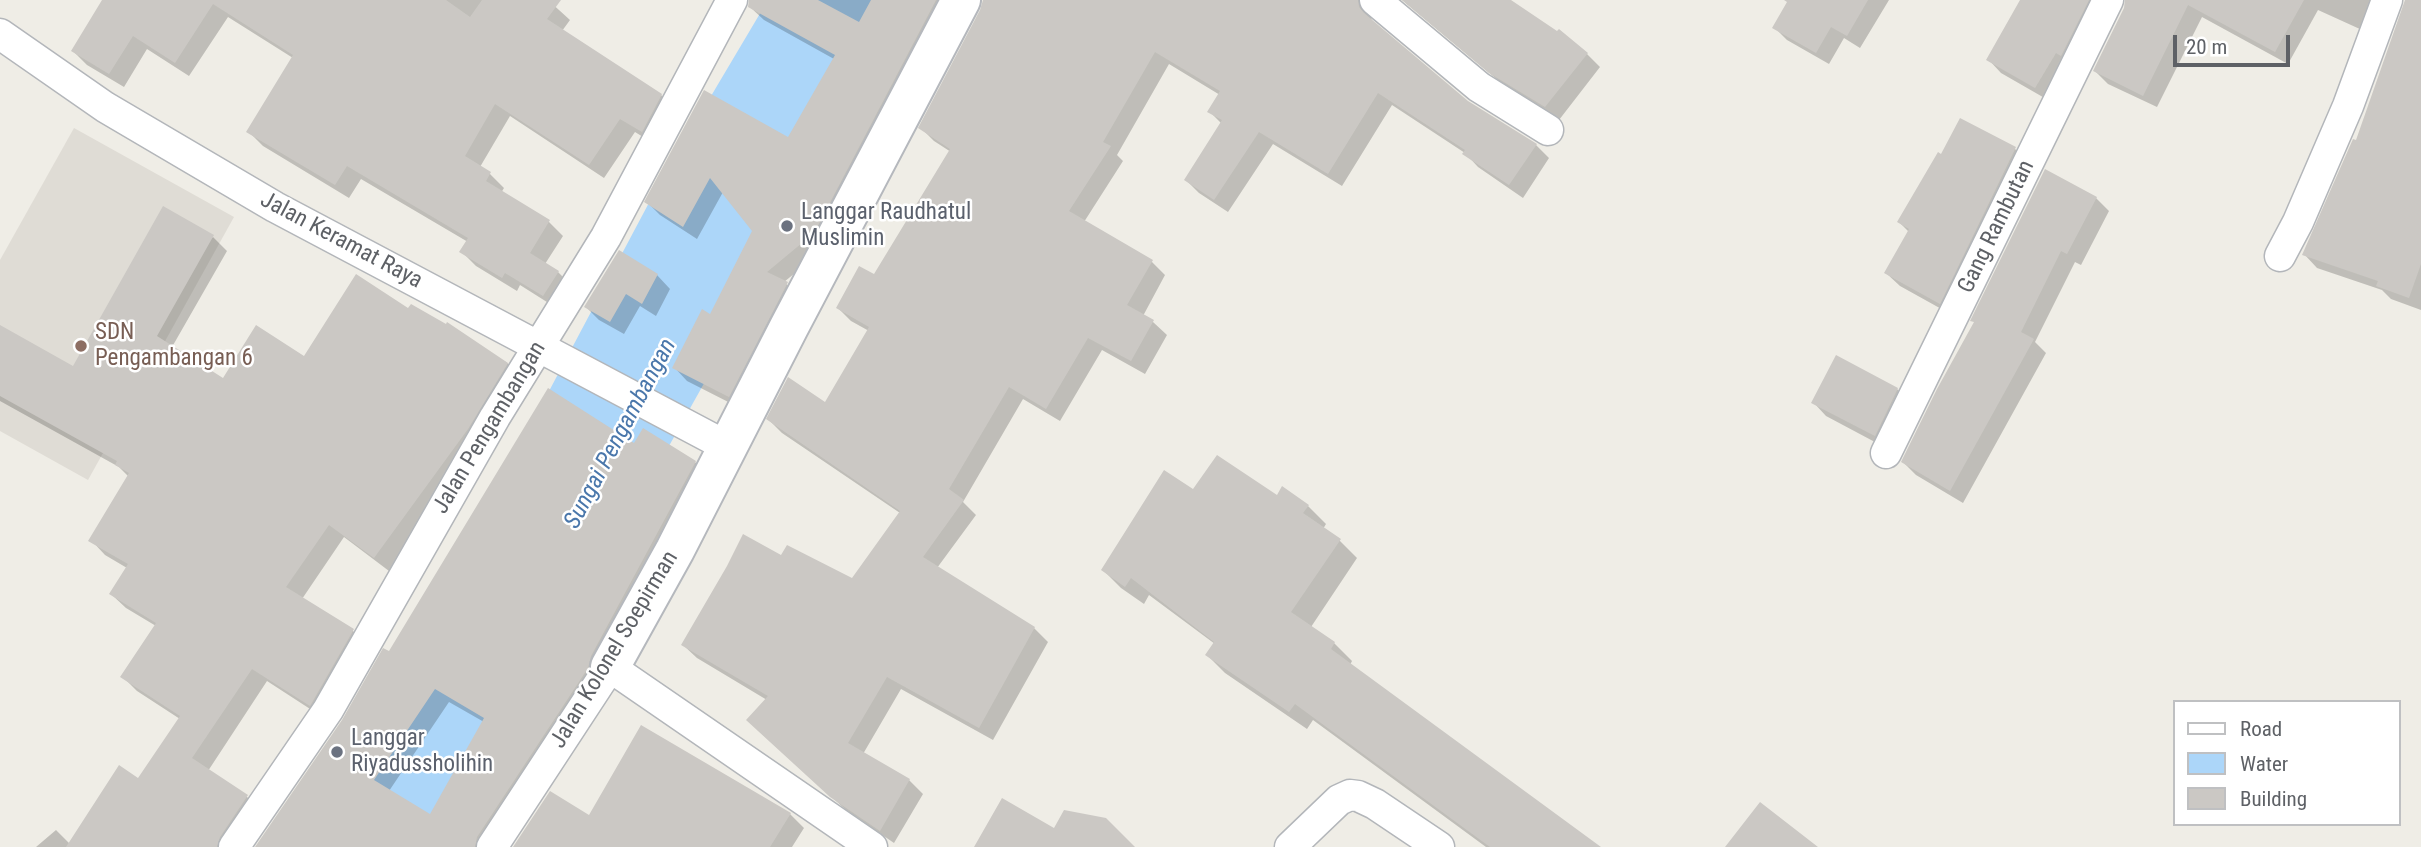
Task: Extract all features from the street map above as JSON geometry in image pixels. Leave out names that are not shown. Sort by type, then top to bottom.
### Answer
[{"type":"street","name":"Jalan Pengambangan","points":[[234,847],[328,710],[495,417],[546,350],[732,0]]},
{"type":"street","name":"Jalan Kolonel Soepirman","points":[[492,847],[610,667],[675,550],[961,0]]},
{"type":"street","points":[[1375,0],[1479,87],[1548,130]]},
{"type":"street","name":"Gang Rambutan","points":[[1886,453],[2108,0]]},
{"type":"street","points":[[2280,256],[2298,222],[2348,106],[2387,0]]},
{"type":"street","name":"Jalan Keramat Raya","points":[[0,34],[105,107],[275,207],[728,447]]},
{"type":"street","points":[[610,667],[872,847]]},
{"type":"street","points":[[1290,847],[1339,800],[1350,795],[1375,804],[1439,847]]},
{"type":"shaded area","name":"SDN Pengambangan 6","points":[[74,128],[234,217],[88,480],[0,431],[0,260]]},
{"type":"water","name":"Sungai Pengambangan","points":[[768,0],[904,0],[773,260],[504,741],[426,847],[289,847],[548,393],[660,182]]},
{"type":"building","points":[[102,0],[446,0],[470,17],[482,0],[561,0],[547,19],[662,94],[642,132],[620,119],[589,165],[495,104],[465,156],[491,172],[486,181],[550,220],[530,253],[559,271],[543,296],[505,273],[502,278],[459,252],[468,238],[347,166],[335,185],[246,132],[293,55],[213,4],[175,63],[133,36],[109,74],[71,51]]},
{"type":"building","points":[[749,0],[818,0],[859,22],[871,0],[936,0],[814,233],[767,272],[788,282],[729,397],[672,368],[702,309],[710,314],[752,231],[710,178],[683,227],[644,202],[704,90],[788,137],[835,55],[748,7]]},
{"type":"building","points":[[983,0],[1358,0],[1364,13],[1468,101],[1537,144],[1509,185],[1462,154],[1465,150],[1378,93],[1328,174],[1259,132],[1214,200],[1184,180],[1222,120],[1207,112],[1220,91],[1155,52],[1103,142],[1111,146],[1069,211],[1153,260],[1127,305],[1154,320],[1131,361],[1088,338],[1046,409],[1009,387],[949,489],[964,500],[923,557],[1035,627],[979,728],[887,677],[848,743],[910,779],[880,831],[830,797],[746,720],[768,696],[681,645],[743,534],[781,555],[787,545],[852,578],[900,511],[766,419],[788,377],[825,402],[869,327],[836,308],[859,266],[874,274],[950,149],[918,128]]},
{"type":"building","points":[[1402,0],[1511,0],[1557,31],[1559,29],[1588,53],[1545,107],[1489,73]]},
{"type":"building","points":[[1784,0],[1868,0],[1847,36],[1831,27],[1816,53],[1772,28],[1787,2]]},
{"type":"building","points":[[2020,0],[2089,0],[2061,56],[2056,53],[2035,88],[1986,60]]},
{"type":"building","points":[[2125,0],[2304,0],[2275,52],[2188,5],[2143,96],[2093,71],[2124,8]]},
{"type":"building","points":[[2405,0],[2421,0],[2421,264],[2409,298],[2376,286],[2378,281],[2302,255],[2353,139],[2356,140]]},
{"type":"building","points":[[1960,118],[2016,147],[1940,304],[1884,273],[1909,229],[1897,222],[1938,152],[1941,154]]},
{"type":"building","points":[[2045,169],[2097,197],[2067,254],[2061,251],[2021,332],[2034,339],[1950,491],[1901,462],[1974,322],[1970,321]]},
{"type":"building","points":[[163,206],[214,235],[157,336],[223,378],[256,325],[304,356],[356,274],[408,308],[411,304],[446,324],[447,322],[508,363],[468,429],[374,558],[329,525],[286,587],[354,629],[310,706],[252,669],[192,758],[248,795],[220,837],[217,847],[66,847],[119,765],[138,778],[180,716],[120,677],[156,623],[109,594],[128,564],[88,541],[129,473],[115,465],[117,461],[0,396],[0,325],[73,366]]},
{"type":"building","points":[[619,250],[658,274],[642,304],[626,294],[610,322],[584,307]]},
{"type":"building","points":[[1836,355],[1898,388],[1875,436],[1811,403]]},
{"type":"building","points":[[548,388],[634,443],[643,428],[696,461],[591,656],[588,668],[477,837],[475,847],[255,847],[342,720],[383,648],[389,651]],"holes":[[[435,689],[484,718],[430,814],[374,780]]]},
{"type":"building","points":[[1217,455],[1277,495],[1282,486],[1309,505],[1303,513],[1341,539],[1291,612],[1335,642],[1331,649],[1601,847],[1490,847],[1295,704],[1289,712],[1205,655],[1214,642],[1131,578],[1125,587],[1101,570],[1164,470],[1193,489]]},
{"type":"building","points":[[641,725],[791,813],[770,847],[513,847],[550,791],[589,815]]},
{"type":"building","points":[[1002,798],[1054,828],[1064,810],[1106,818],[1135,847],[974,847]]},
{"type":"building","points":[[1760,802],[1818,847],[1725,847]]},
{"type":"place","name":"Langgar Raudhatul Muslimin","points":[[787,226]]},
{"type":"place","name":"SDN Pengambangan 6","points":[[81,346]]},
{"type":"place","name":"Langgar Riyadussholihin","points":[[337,752]]}]
